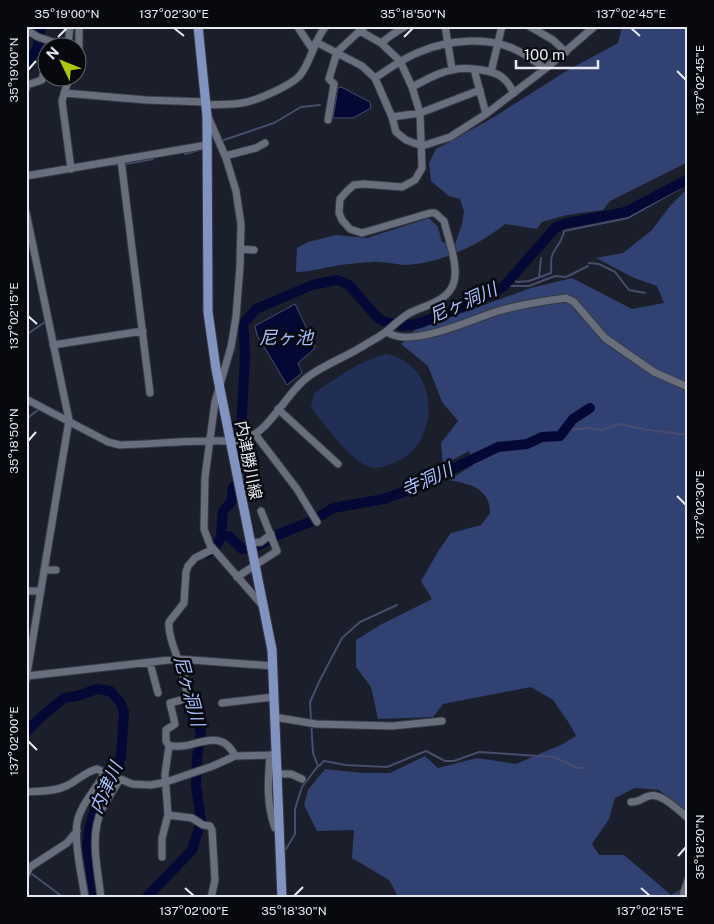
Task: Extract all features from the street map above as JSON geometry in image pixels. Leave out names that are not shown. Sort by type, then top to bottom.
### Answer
[{"type":"main road","name":"内津勝川線","points":[[198,26],[208,116],[208,312],[219,386],[237,441],[250,543],[264,607],[273,666],[273,755],[277,774],[282,898]]},
{"type":"street","points":[[64,93],[207,104],[241,104],[252,101],[296,80],[302,73],[316,42],[326,26]]},
{"type":"street","points":[[381,43],[406,26]]},
{"type":"street","points":[[445,26],[452,70]]},
{"type":"street","points":[[491,72],[502,26]]},
{"type":"street","points":[[583,26],[589,32]]},
{"type":"street","points":[[316,42],[362,66],[375,78],[392,117],[396,132],[406,140],[422,146],[450,137],[486,114],[545,69],[595,26]]},
{"type":"street","points":[[532,27],[553,40],[566,52]]},
{"type":"street","points":[[299,28],[313,50]]},
{"type":"street","points":[[26,399],[108,442],[120,445],[237,441],[255,434],[262,428],[293,390],[307,377],[387,332],[413,311],[443,298],[452,287],[455,279],[455,269],[444,221],[435,213],[362,233],[345,225],[339,214],[339,206],[344,194],[354,185],[402,187],[415,180],[422,168],[420,113],[412,87],[400,61],[363,29],[337,52],[329,79],[334,84],[328,120]]},
{"type":"street","points":[[28,30],[40,38]]},
{"type":"street","points":[[375,78],[400,61],[422,50],[449,43],[475,41],[512,48],[531,58],[545,69]]},
{"type":"street","points":[[412,87],[452,70],[474,70],[491,72],[504,78],[514,93]]},
{"type":"street","points":[[474,70],[486,114]]},
{"type":"street","points":[[26,89],[27,85],[38,81]]},
{"type":"street","points":[[66,88],[62,101],[70,169]]},
{"type":"street","points":[[392,117],[420,113],[480,90]]},
{"type":"street","points":[[208,116],[225,156],[236,191],[240,224],[240,249],[236,317],[231,348],[215,402],[205,477],[204,529],[213,549],[264,607]]},
{"type":"street","points":[[225,156],[256,148],[265,143]]},
{"type":"street","points":[[26,176],[207,145]]},
{"type":"street","points":[[121,160],[150,393]]},
{"type":"street","points":[[26,212],[68,420],[26,680]]},
{"type":"street","points":[[240,249],[254,250]]},
{"type":"street","points":[[387,332],[398,336],[422,335],[451,329],[499,311],[566,298],[574,302],[605,338],[654,372],[688,387]]},
{"type":"street","points":[[53,345],[143,331]]},
{"type":"street","points":[[278,409],[338,464]]},
{"type":"street","points":[[255,434],[297,489],[317,522]]},
{"type":"street","points":[[237,577],[277,551],[262,511]]},
{"type":"street","points":[[250,543],[261,542],[271,534]]},
{"type":"street","points":[[162,857],[162,838],[168,815],[165,774],[169,746],[166,741],[166,730],[175,724],[170,703],[183,700],[186,696],[185,682],[172,642],[170,622],[184,603],[188,566],[195,558],[213,549]]},
{"type":"street","points":[[44,570],[56,570]]},
{"type":"street","points":[[26,591],[41,590]]},
{"type":"street","points":[[27,676],[178,660],[273,666]]},
{"type":"street","points":[[150,663],[158,693]]},
{"type":"street","points":[[222,703],[274,697]]},
{"type":"street","points":[[274,717],[326,724],[392,726],[442,721]]},
{"type":"street","points":[[169,746],[182,746],[215,740],[227,743],[235,756]]},
{"type":"street","points":[[26,792],[55,790],[72,783],[91,770],[97,769],[120,780],[142,786],[166,782],[213,766],[235,756],[273,755],[267,791],[270,813],[275,828],[280,830]]},
{"type":"street","points":[[85,898],[77,822],[85,804],[105,772]]},
{"type":"street","points":[[277,774],[291,774],[302,779]]},
{"type":"street","points":[[102,898],[96,859],[95,835],[102,810],[120,780]]},
{"type":"street","points":[[631,802],[639,802],[650,795],[656,795],[664,798],[688,818]]},
{"type":"street","points":[[168,815],[192,818],[203,825],[210,826],[212,830],[214,880],[211,898]]},
{"type":"street","points":[[26,875],[30,867],[67,843],[77,831]]},
{"type":"street","points":[[682,898],[688,880]]},
{"type":"shaded area","points":[[622,26],[688,26],[688,162],[610,201],[603,210],[567,215],[542,222],[537,229],[505,224],[470,246],[429,262],[403,265],[380,262],[362,263],[296,272],[297,248],[308,242],[336,235],[367,238],[429,218],[438,227],[442,242],[455,244],[464,211],[460,199],[449,196],[431,181],[429,163],[436,149],[494,117],[568,70],[618,43]]},
{"type":"shaded area","points":[[685,191],[688,191],[688,812],[659,790],[635,788],[615,798],[609,819],[592,844],[599,855],[624,855],[671,895],[688,885],[688,898],[399,898],[389,880],[352,858],[354,830],[317,831],[304,805],[308,790],[325,769],[363,773],[390,773],[425,756],[438,768],[477,758],[516,764],[563,744],[576,736],[553,700],[531,687],[443,704],[433,717],[378,719],[371,687],[356,667],[356,640],[380,625],[432,599],[421,581],[439,550],[451,533],[481,525],[490,513],[487,498],[483,493],[464,483],[449,480],[473,465],[469,451],[443,465],[441,443],[458,421],[442,402],[428,366],[401,344],[415,330],[531,288],[572,278],[632,309],[664,303],[657,286],[634,278],[596,258],[623,253],[652,230],[670,206]]},
{"type":"shaded area","points":[[386,354],[405,361],[418,374],[426,390],[429,408],[426,426],[418,443],[406,457],[386,466],[372,468],[354,458],[346,450],[311,407],[314,393],[358,365]]},
{"type":"water","points":[[341,87],[370,102],[371,108],[353,118],[333,118],[338,88]]},
{"type":"water","name":"尼ヶ池","points":[[295,304],[315,346],[298,363],[302,373],[287,385],[257,335],[255,326]]},
{"type":"waterway","points":[[26,63],[37,49],[41,26]]},
{"type":"waterway","points":[[221,141],[274,123],[301,107],[320,105]]},
{"type":"waterway","points":[[185,154],[199,150]]},
{"type":"waterway","points":[[126,164],[153,159]]},
{"type":"waterway","name":"尼ヶ洞川","points":[[241,453],[245,356],[243,324],[256,309],[312,285],[337,280],[349,285],[376,316],[383,321],[403,326],[420,323],[472,303],[504,286],[556,227],[567,223],[626,212],[688,179]]},
{"type":"waterway","points":[[511,278],[517,282],[529,281],[551,273],[552,256],[564,231],[628,218],[681,188]]},
{"type":"waterway","points":[[539,277],[541,258]]},
{"type":"waterway","points":[[589,263],[599,264],[615,272],[629,290],[645,293]]},
{"type":"waterway","points":[[504,286],[529,286],[555,276],[566,277],[588,266]]},
{"type":"waterway","points":[[26,335],[45,322]]},
{"type":"waterway","name":"寺洞川","points":[[257,546],[277,535],[310,522],[333,508],[384,499],[406,491],[498,447],[527,444],[542,437],[560,436],[573,419],[590,408]]},
{"type":"waterway","points":[[26,419],[38,410]]},
{"type":"waterway","points":[[565,430],[590,428],[602,430],[619,424],[688,435]]},
{"type":"waterway","name":"尼ヶ洞川","points":[[207,553],[215,549],[221,536],[223,511],[231,502],[233,487]]},
{"type":"waterway","name":"寺洞川","points":[[221,536],[229,536],[242,549],[246,548]]},
{"type":"waterway","points":[[286,849],[295,834],[295,809],[302,787],[318,766],[313,753],[310,702],[320,680],[342,638],[360,622],[397,605]]},
{"type":"waterway","name":"尼ヶ洞川","points":[[146,898],[192,850],[201,822],[196,785],[197,758],[201,732],[190,704],[187,683]]},
{"type":"waterway","name":"内津川","points":[[26,732],[64,698],[97,689],[110,691],[120,702],[124,712],[121,757],[96,806],[89,830],[87,847],[95,898]]},
{"type":"waterway","points":[[319,766],[324,761],[346,765],[387,767],[426,751],[445,761],[454,761],[479,752],[554,757],[577,768],[585,768]]},
{"type":"waterway","points":[[32,874],[64,898]]}]
